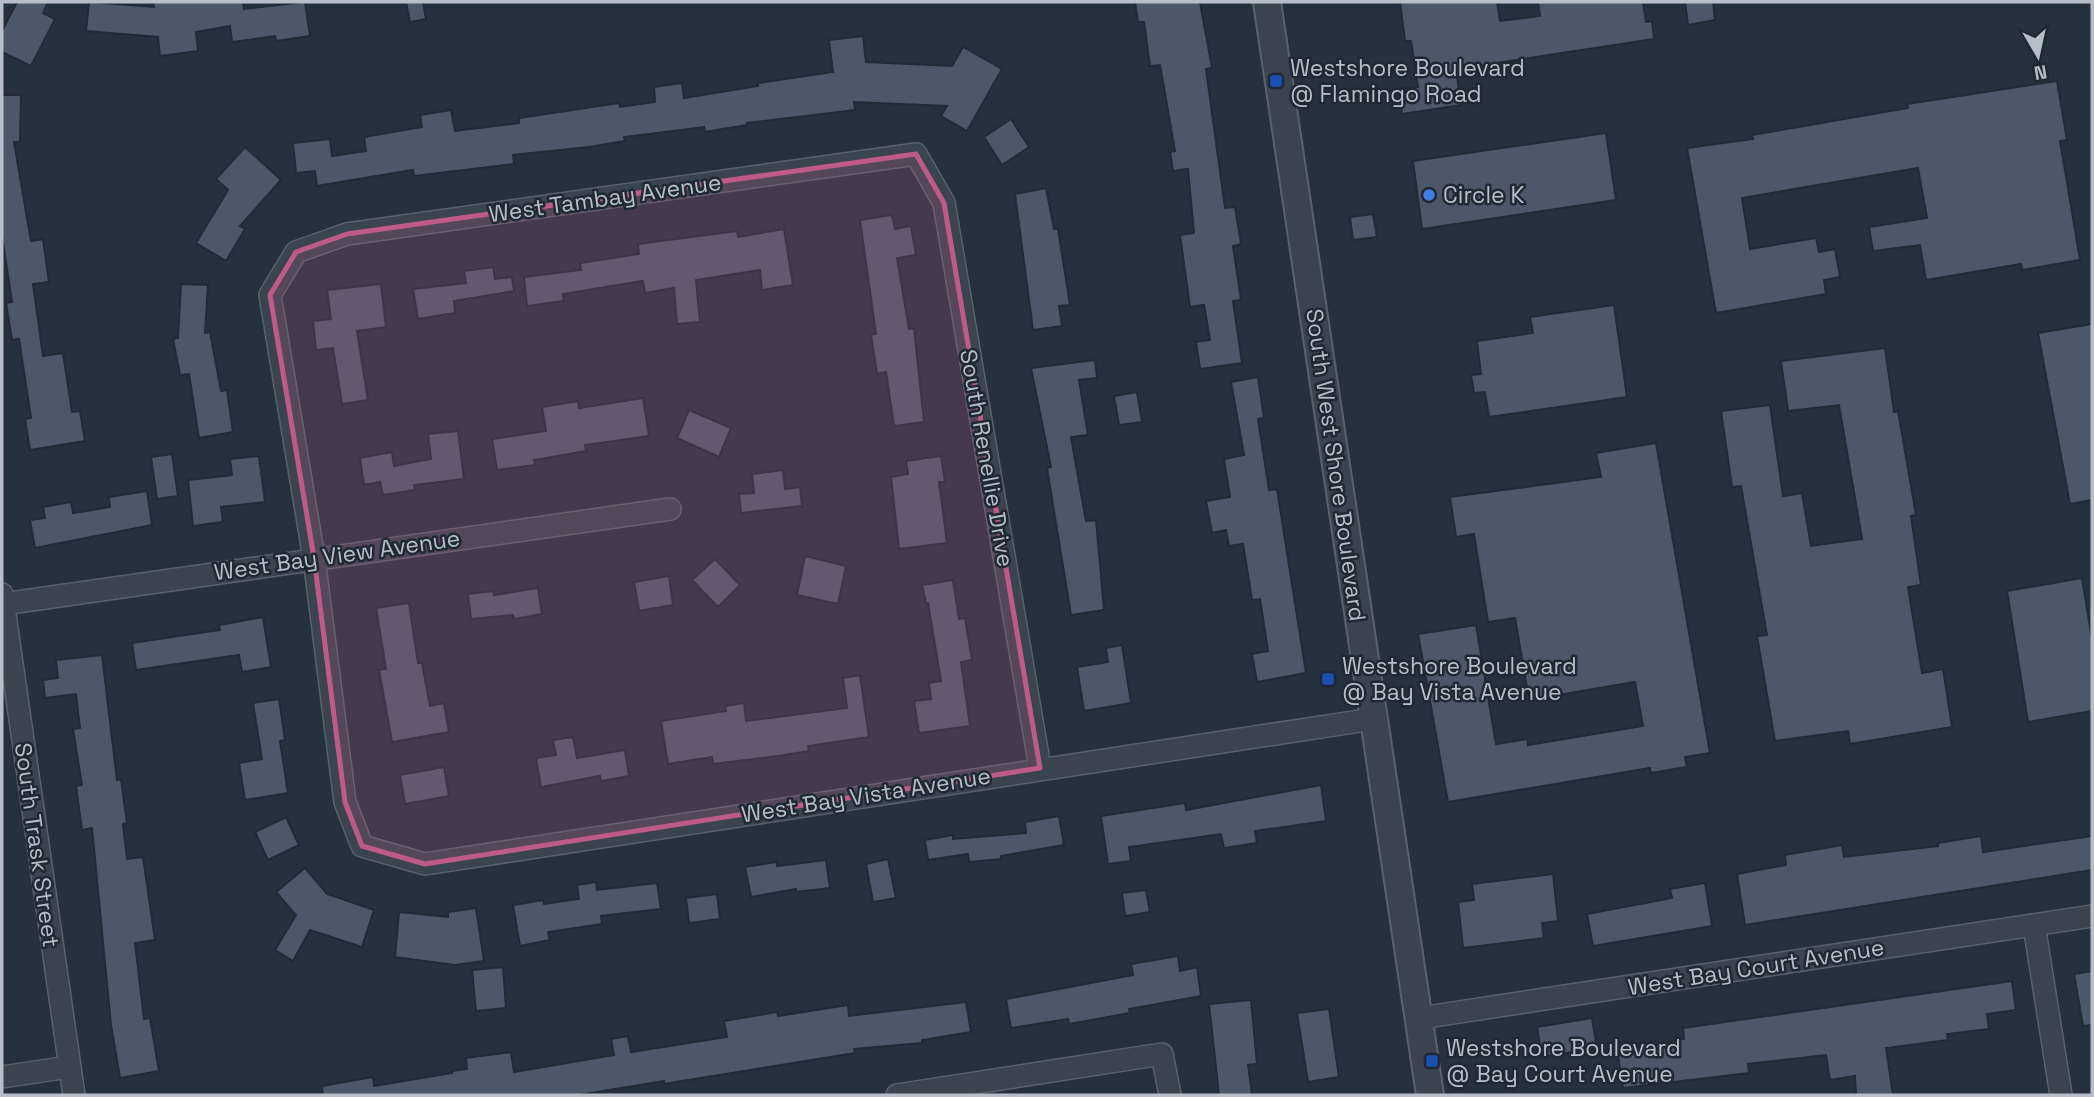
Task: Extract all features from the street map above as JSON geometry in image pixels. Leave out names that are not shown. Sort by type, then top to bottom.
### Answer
[{"type":"street","name":"South West Shore Boulevard","points":[[1267,2],[1430,1095]]},
{"type":"street","name":"West Tambay Avenue","points":[[314,558],[270,295],[296,252],[347,234],[916,155]]},
{"type":"street","name":"South Renellie Drive","points":[[916,155],[944,203],[1040,768]]},
{"type":"street","name":"West Bay View Avenue","points":[[3,599],[670,509]]},
{"type":"street","name":"West Bay Vista Avenue","points":[[314,558],[345,802],[362,846],[425,864],[1373,719]]},
{"type":"street","name":"South Trask Street","points":[[3,599],[74,1095]]},
{"type":"street","name":"West Bay Court Avenue","points":[[1420,1018],[2092,916]]},
{"type":"street","points":[[2035,925],[2060,1095]]},
{"type":"street","points":[[897,1095],[1162,1054],[1170,1095]]},
{"type":"street","points":[[2,1077],[69,1068]]},
{"type":"highlighted area","points":[[916,154],[944,203],[1040,768],[425,864],[362,846],[345,802],[314,558],[270,295],[296,252],[347,234]]},
{"type":"building","points":[[17,2],[48,2],[43,13],[55,19],[31,66],[2,52],[2,31]]},
{"type":"building","points":[[89,2],[154,7],[153,2],[243,2],[244,9],[305,2],[310,36],[276,41],[275,36],[232,42],[230,26],[196,32],[198,51],[160,56],[158,37],[86,31]]},
{"type":"building","points":[[406,2],[423,2],[426,19],[410,22]]},
{"type":"building","points":[[1135,2],[1200,2],[1212,68],[1206,69],[1225,208],[1235,207],[1241,244],[1233,246],[1241,300],[1233,301],[1242,363],[1200,369],[1196,342],[1210,340],[1204,305],[1190,307],[1180,235],[1194,233],[1188,169],[1173,171],[1170,152],[1175,151],[1160,65],[1150,66],[1144,22],[1138,22]]},
{"type":"building","points":[[1400,2],[1497,2],[1500,21],[1540,16],[1538,2],[1643,2],[1646,22],[1652,21],[1654,39],[1456,69],[1461,105],[1402,114],[1399,89],[1418,87],[1411,41],[1405,41]]},
{"type":"building","points":[[1685,2],[1713,2],[1715,20],[1688,25]]},
{"type":"building","points":[[863,36],[866,62],[952,66],[963,47],[1002,69],[967,131],[941,116],[947,106],[854,102],[855,110],[747,123],[705,132],[704,127],[624,137],[625,141],[589,147],[513,155],[514,164],[414,176],[413,170],[317,186],[315,171],[296,173],[293,143],[330,139],[332,156],[366,151],[364,137],[422,127],[420,115],[451,110],[455,131],[519,123],[519,118],[619,103],[620,107],[655,102],[654,87],[682,83],[684,98],[833,72],[829,40]]},
{"type":"building","points":[[2057,81],[2067,140],[2060,141],[2080,260],[2022,270],[2021,264],[1926,280],[1920,245],[1873,251],[1869,227],[1927,218],[1918,168],[1742,198],[1750,249],[1816,238],[1819,252],[1835,249],[1840,277],[1824,280],[1826,294],[1716,313],[1687,148],[1753,139],[1752,135],[1908,108],[1907,104]]},
{"type":"building","points":[[2,95],[21,95],[20,142],[14,142],[31,241],[43,239],[49,282],[33,284],[43,356],[63,353],[72,412],[80,411],[85,441],[30,450],[25,419],[31,418],[19,339],[12,340],[6,303],[12,302],[2,236]]},
{"type":"building","points":[[1011,119],[1029,147],[1002,165],[984,137]]},
{"type":"building","points":[[1606,133],[1616,200],[1422,229],[1413,161]]},
{"type":"building","points":[[245,147],[281,180],[240,226],[245,229],[226,261],[196,243],[228,190],[216,179]]},
{"type":"building","points":[[1046,188],[1054,229],[1058,229],[1070,305],[1059,306],[1062,326],[1033,330],[1015,194]]},
{"type":"building","points":[[1373,214],[1377,237],[1353,240],[1350,217]]},
{"type":"building","points":[[892,215],[895,229],[911,226],[916,255],[897,258],[909,329],[914,328],[924,422],[894,426],[886,372],[877,374],[871,335],[876,334],[860,220]]},
{"type":"building","points":[[784,229],[793,285],[762,290],[760,270],[696,280],[700,322],[677,324],[674,288],[645,293],[643,281],[563,294],[564,301],[527,306],[524,277],[581,270],[580,263],[639,254],[638,244],[737,231],[738,237]]},
{"type":"building","points":[[493,267],[495,279],[512,277],[514,291],[454,301],[455,313],[418,319],[413,289],[466,283],[464,271]]},
{"type":"building","points":[[181,284],[208,285],[205,333],[210,332],[221,391],[227,390],[233,432],[199,438],[189,374],[180,375],[173,339],[178,338]]},
{"type":"building","points":[[381,284],[386,327],[357,331],[368,400],[342,404],[333,348],[316,350],[313,321],[331,319],[327,290]]},
{"type":"building","points":[[1614,305],[1627,397],[1489,417],[1485,392],[1474,393],[1471,375],[1481,374],[1477,341],[1533,333],[1530,317]]},
{"type":"building","points":[[2092,324],[2092,500],[2070,504],[2038,333]]},
{"type":"building","points":[[1885,348],[1894,412],[1898,411],[1916,515],[1911,516],[1921,585],[1908,587],[1922,673],[1943,669],[1952,727],[1850,744],[1848,731],[1775,741],[1757,636],[1767,635],[1741,486],[1732,487],[1721,411],[1770,405],[1783,496],[1802,493],[1811,546],[1862,539],[1839,405],[1788,411],[1781,361]]},
{"type":"building","points":[[1095,360],[1097,378],[1079,380],[1088,435],[1071,437],[1086,521],[1096,520],[1104,610],[1071,615],[1047,468],[1051,467],[1031,368]]},
{"type":"building","points":[[1258,377],[1264,418],[1258,419],[1269,490],[1277,489],[1306,673],[1257,682],[1252,654],[1268,651],[1260,599],[1252,600],[1243,544],[1229,546],[1226,530],[1212,533],[1206,501],[1230,497],[1224,459],[1244,455],[1231,382]]},
{"type":"building","points":[[1137,392],[1142,422],[1119,425],[1114,396]]},
{"type":"building","points":[[643,398],[649,436],[585,445],[586,451],[534,460],[535,465],[497,470],[492,439],[546,431],[542,407],[578,401],[579,408]]},
{"type":"building","points":[[689,410],[731,428],[719,457],[677,438]]},
{"type":"building","points":[[458,431],[464,479],[414,485],[415,490],[383,495],[380,482],[364,485],[360,458],[392,452],[394,466],[431,459],[428,434]]},
{"type":"building","points":[[1656,443],[1710,753],[1685,757],[1687,767],[1651,773],[1650,768],[1448,802],[1418,634],[1476,625],[1496,744],[1527,739],[1528,745],[1643,726],[1635,682],[1529,700],[1515,618],[1488,622],[1474,534],[1456,537],[1450,497],[1601,477],[1596,453]]},
{"type":"building","points":[[172,454],[178,496],[157,499],[151,457]]},
{"type":"building","points":[[259,456],[265,502],[221,507],[223,522],[193,526],[188,480],[232,475],[230,459]]},
{"type":"building","points":[[941,456],[945,482],[939,482],[947,543],[899,549],[891,477],[908,474],[906,461]]},
{"type":"building","points":[[783,470],[785,489],[800,487],[802,506],[741,513],[739,494],[754,493],[752,474]]},
{"type":"building","points":[[147,491],[152,525],[35,548],[30,520],[45,518],[43,507],[71,502],[73,513],[110,507],[109,497]]},
{"type":"building","points":[[805,556],[846,566],[838,604],[797,595]]},
{"type":"building","points":[[715,559],[740,585],[718,607],[692,580]]},
{"type":"building","points":[[669,576],[673,605],[639,611],[634,582]]},
{"type":"building","points":[[2082,578],[2092,639],[2092,711],[2028,722],[2007,591]]},
{"type":"building","points":[[953,580],[959,619],[965,618],[972,660],[961,662],[970,726],[919,733],[914,701],[931,699],[929,683],[941,681],[928,603],[922,585]]},
{"type":"building","points":[[538,588],[542,614],[514,619],[513,615],[471,619],[468,594],[493,591],[494,595]]},
{"type":"building","points":[[409,603],[418,663],[422,663],[430,706],[444,703],[449,732],[392,742],[379,670],[386,669],[376,608]]},
{"type":"building","points":[[263,617],[271,667],[242,672],[239,655],[136,670],[132,643],[220,630],[219,625]]},
{"type":"building","points":[[1122,645],[1131,703],[1084,711],[1077,667],[1108,662],[1106,648]]},
{"type":"building","points":[[102,655],[117,780],[121,779],[127,823],[123,824],[127,859],[143,857],[155,940],[135,943],[144,1019],[150,1018],[159,1071],[120,1078],[111,1025],[92,828],[82,830],[76,786],[82,785],[73,729],[80,728],[76,694],[45,698],[43,680],[58,678],[56,660]]},
{"type":"building","points":[[860,675],[869,737],[808,746],[809,751],[778,756],[713,764],[712,757],[668,764],[661,721],[726,711],[725,706],[744,703],[746,721],[847,708],[843,678]]},
{"type":"building","points":[[279,699],[285,740],[280,741],[288,793],[245,800],[239,763],[262,759],[253,703]]},
{"type":"building","points":[[573,737],[577,758],[625,750],[629,776],[601,781],[600,776],[541,787],[536,758],[556,755],[553,740]]},
{"type":"building","points":[[444,767],[449,796],[405,804],[400,775]]},
{"type":"building","points":[[1321,785],[1326,821],[1255,831],[1257,843],[1224,848],[1221,834],[1129,847],[1131,861],[1108,864],[1101,816],[1185,803],[1186,810]]},
{"type":"building","points":[[1059,816],[1064,845],[1001,856],[1001,859],[969,862],[968,854],[928,860],[925,840],[953,835],[953,839],[1026,833],[1025,822]]},
{"type":"building","points":[[286,817],[299,845],[268,860],[255,832]]},
{"type":"building","points":[[1981,836],[1983,852],[2092,836],[2092,870],[1745,925],[1737,874],[1786,865],[1785,855],[1842,845],[1844,857],[1938,846],[1938,843]]},
{"type":"building","points":[[888,859],[896,898],[873,902],[866,864]]},
{"type":"building","points":[[826,860],[830,888],[796,892],[796,889],[751,897],[745,867],[777,862],[777,866]]},
{"type":"building","points":[[305,868],[327,894],[374,910],[362,947],[310,930],[293,961],[275,950],[296,915],[276,892]]},
{"type":"building","points":[[1553,874],[1558,921],[1542,923],[1544,938],[1463,948],[1458,902],[1474,900],[1472,884]]},
{"type":"building","points":[[596,882],[597,890],[657,883],[661,909],[601,916],[602,924],[548,932],[550,940],[520,946],[513,905],[543,900],[544,904],[579,899],[577,885]]},
{"type":"building","points":[[1705,883],[1712,926],[1593,946],[1587,914],[1672,898],[1670,889]]},
{"type":"building","points":[[1146,890],[1150,912],[1125,916],[1122,893]]},
{"type":"building","points":[[717,894],[720,919],[689,923],[686,898]]},
{"type":"building","points":[[476,908],[484,961],[455,965],[395,957],[399,912],[448,917],[448,912]]},
{"type":"building","points":[[1178,956],[1180,971],[1197,967],[1201,996],[1129,1009],[1130,1013],[1069,1024],[1068,1019],[1011,1028],[1006,999],[1133,975],[1131,964]]},
{"type":"building","points":[[503,967],[506,1008],[476,1011],[472,970]]},
{"type":"building","points":[[2092,971],[2092,1025],[2083,1026],[2074,974]]},
{"type":"building","points":[[2012,981],[2016,1010],[1987,1014],[1989,1029],[1947,1034],[1948,1040],[1886,1048],[1893,1095],[1856,1095],[1855,1076],[1830,1080],[1826,1055],[1748,1064],[1749,1073],[1623,1088],[1617,1050],[1684,1039],[1683,1028]]},
{"type":"building","points":[[1251,1000],[1257,1064],[1248,1065],[1252,1095],[1219,1095],[1209,1004]]},
{"type":"building","points":[[966,1002],[971,1032],[922,1040],[922,1043],[854,1049],[855,1053],[664,1084],[664,1081],[579,1095],[323,1095],[322,1086],[373,1077],[374,1086],[452,1073],[467,1069],[466,1058],[511,1052],[514,1072],[614,1055],[611,1039],[628,1036],[631,1052],[727,1037],[724,1021],[777,1012],[778,1016],[848,1005],[849,1016]]},
{"type":"building","points":[[1329,1009],[1339,1077],[1308,1082],[1297,1013]]},
{"type":"building","points":[[1592,1018],[1597,1048],[1542,1057],[1537,1027]]},
{"type":"place","name":"Westshore Boulevard @ Flamingo Road","points":[[1276,81]]},
{"type":"place","name":"Circle K","points":[[1429,195]]},
{"type":"place","name":"Westshore Boulevard @ Bay Vista Avenue","points":[[1328,679]]},
{"type":"place","name":"Westshore Boulevard @ Bay Court Avenue","points":[[1432,1061]]}]
